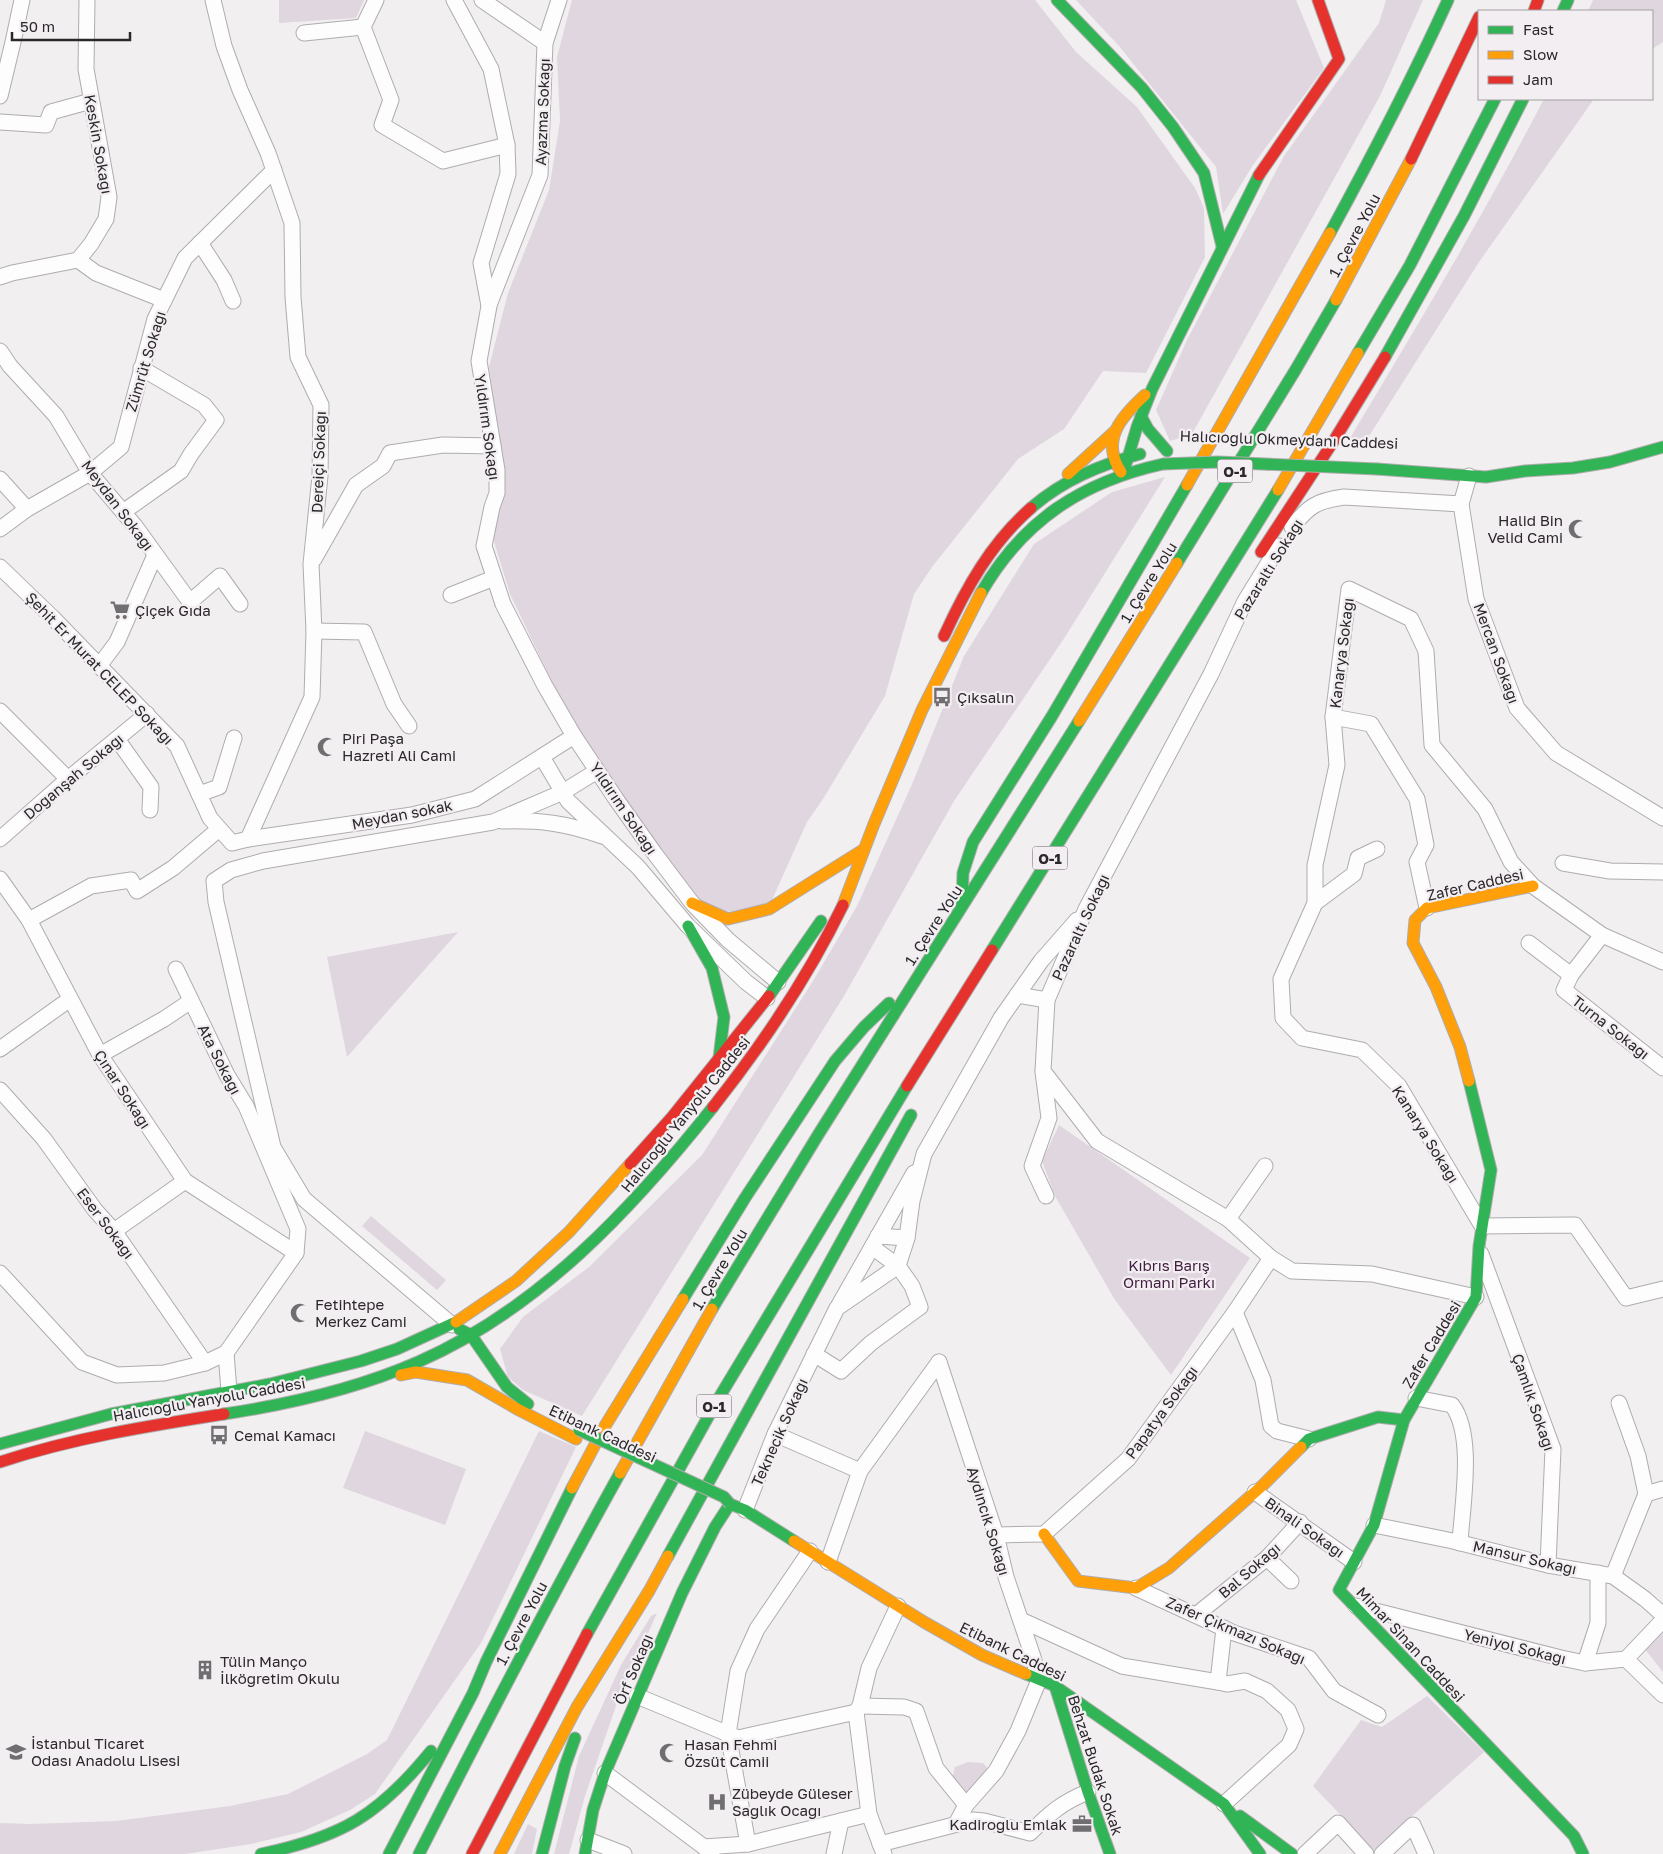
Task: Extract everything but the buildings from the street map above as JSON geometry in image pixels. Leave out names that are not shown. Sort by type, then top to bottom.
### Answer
[{"type":"main road","points":[[1057,0],[1142,88],[1173,127],[1204,173],[1222,246]]},
{"type":"main road","points":[[1123,474],[1141,416],[1152,389],[1256,180],[1339,59],[1318,0]]},
{"type":"main road","points":[[962,909],[964,873],[973,842],[1106,626],[1283,318],[1367,166],[1416,70],[1448,0]]},
{"type":"main road","name":"1. Çevre Yolu","points":[[419,1854],[565,1572],[641,1432],[716,1302],[1142,621],[1301,361],[1345,284],[1424,134],[1478,19]]},
{"type":"main road","name":"O-1","points":[[472,1854],[592,1624],[717,1401],[837,1200],[1263,515],[1384,310],[1434,219],[1494,100]]},
{"type":"main road","points":[[1257,558],[1305,488],[1406,324],[1500,148],[1523,100]]},
{"type":"main road","points":[[1213,211],[1224,217],[1239,213]]},
{"type":"main road","points":[[1057,488],[1076,466],[1115,431],[1138,401],[1152,389]]},
{"type":"main road","name":"Halıcıoğlu Okmeydanı Caddesi","points":[[923,708],[939,648],[966,588],[998,541],[1032,505],[1078,476],[1113,460],[1171,451],[1148,429],[1141,416]]},
{"type":"main road","points":[[1115,431],[1110,448],[1113,460],[1123,474]]},
{"type":"main road","name":"Halıcıoğlu Okmeydanı Caddesi","points":[[923,708],[974,608],[1013,547],[1046,514],[1070,498],[1123,474],[1163,464],[1218,462],[1494,476],[1524,471],[1573,468],[1610,462],[1663,447]]},
{"type":"main road","name":"Halıcıoğlu Okmeydanı Caddesi","points":[[1190,449],[1257,450]]},
{"type":"main road","name":"Halıcıoğlu Okmeydanı Caddesi","points":[[1291,452],[1335,454]]},
{"type":"main road","points":[[1371,459],[1377,469],[1390,457]]},
{"type":"main road","name":"Halıcıoğlu Okmeydanı Caddesi","points":[[1488,464],[1524,471]]},
{"type":"main road","name":"Halıcıoğlu Yanyolu Caddesi","points":[[0,1462],[49,1447],[114,1431],[276,1405],[372,1380],[456,1348],[471,1335],[497,1320],[548,1282],[599,1236],[634,1200],[721,1097],[773,1028],[822,946],[847,897],[864,850],[923,708]]},
{"type":"main road","name":"O-1","points":[[1121,744],[1152,716]]},
{"type":"main road","points":[[692,903],[728,919],[769,909],[864,850]]},
{"type":"main road","name":"Halıcıoğlu Yanyolu Caddesi","points":[[0,1444],[111,1414],[270,1384],[360,1361],[397,1349],[452,1324],[516,1281],[569,1232],[672,1117],[767,998],[832,904],[864,850]]},
{"type":"main road","name":"Zafer Caddesi","points":[[1404,1420],[1476,1297],[1478,1246],[1491,1170],[1460,1047],[1436,987],[1413,943],[1415,920],[1427,908],[1533,886]]},
{"type":"main road","points":[[688,926],[712,968],[724,1018],[719,1058]]},
{"type":"main road","points":[[964,1015],[980,972]]},
{"type":"main road","points":[[389,1854],[455,1728],[558,1514],[605,1426],[745,1198],[836,1061],[864,1027],[892,1000],[915,982]]},
{"type":"main road","points":[[500,1854],[577,1707],[649,1591],[682,1533],[916,1105]]},
{"type":"main road","points":[[489,1361],[492,1336],[497,1320]]},
{"type":"main road","points":[[452,1324],[471,1335]]},
{"type":"main road","points":[[452,1324],[456,1348]]},
{"type":"main road","name":"Etibank Caddesi","points":[[471,1335],[503,1384],[520,1398],[578,1434]]},
{"type":"main road","points":[[372,1380],[416,1372],[467,1380],[462,1366]]},
{"type":"main road","name":"Etibank Caddesi","points":[[467,1380],[519,1410],[578,1434],[721,1504],[730,1504],[745,1510],[898,1606],[982,1654],[1055,1686],[1224,1804],[1260,1854]]},
{"type":"main road","points":[[1044,1534],[1078,1581],[1136,1588],[1169,1568],[1255,1492],[1309,1439],[1378,1417],[1404,1420]]},
{"type":"main road","name":"Mimar Sinan Caddesi","points":[[1404,1420],[1374,1526],[1339,1590],[1574,1836],[1583,1854]]},
{"type":"main road","name":"Örf Sokağı","points":[[586,1847],[593,1810],[605,1773],[637,1696],[682,1593],[715,1527],[730,1504]]},
{"type":"main road","points":[[261,1854],[320,1840],[342,1830],[380,1805],[404,1783],[441,1738],[486,1662]]},
{"type":"main road","points":[[542,1854],[565,1766],[579,1727],[597,1688],[603,1665]]},
{"type":"main road","name":"Behzat Budak Sokak","points":[[1055,1686],[1088,1792],[1110,1854]]},
{"type":"main road","points":[[1224,1804],[1292,1854]]},
{"type":"street","points":[[0,96],[7,42],[22,0]]},
{"type":"street","name":"Keskin Sokağı","points":[[78,260],[91,244],[106,219],[109,197],[86,70],[87,0]]},
{"type":"street","name":"Dereiçi Sokağı","points":[[213,0],[227,55],[240,90],[268,153],[292,224],[293,297],[298,357],[321,405],[320,476],[311,564],[314,630],[312,697],[248,839]]},
{"type":"street","points":[[376,0],[363,27],[390,100],[382,125],[443,161],[507,145]]},
{"type":"street","name":"Yıldırım Sokağı","points":[[454,0],[491,69],[507,145],[508,174],[481,264],[489,306],[479,361],[497,470],[498,493],[492,507],[484,546],[494,578],[503,604],[545,686],[574,736],[616,799],[692,903],[728,940],[778,982]]},
{"type":"street","points":[[482,0],[545,43]]},
{"type":"street","name":"Ayazma Sokağı","points":[[489,306],[540,174],[545,43],[559,0]]},
{"type":"street","points":[[304,33],[363,27]]},
{"type":"street","points":[[0,122],[46,125],[51,112],[91,101]]},
{"type":"street","name":"Zümrüt Sokağı","points":[[0,529],[27,509],[90,473],[121,447],[155,319],[185,258],[274,170]]},
{"type":"street","points":[[200,243],[224,280],[233,301]]},
{"type":"street","points":[[0,277],[78,260],[96,273],[164,300]]},
{"type":"street","name":"Meydan Sokağı","points":[[0,351],[10,366],[56,416],[90,473],[123,512],[190,602],[220,576],[240,604]]},
{"type":"street","points":[[123,512],[181,471],[216,420],[204,405],[141,368]]},
{"type":"street","points":[[311,564],[356,485],[384,466],[390,453],[443,445],[493,446]]},
{"type":"street","points":[[1461,504],[1469,476]]},
{"type":"street","points":[[0,480],[27,509]]},
{"type":"street","name":"Pazaraltı Sokağı","points":[[1046,1196],[1032,1166],[1049,1118],[1043,1071],[1048,1000],[1086,909],[1211,674],[1245,601],[1290,530],[1306,510],[1326,500],[1344,498],[1461,504]]},
{"type":"street","name":"Mercan Sokağı","points":[[1461,504],[1476,599],[1517,708],[1556,752],[1663,818]]},
{"type":"street","points":[[99,666],[117,642],[156,555]]},
{"type":"street","name":"Şehit Er Murat CELEP Sokağı","points":[[0,567],[177,746],[210,818],[219,829]]},
{"type":"street","points":[[451,595],[494,578]]},
{"type":"street","name":"Kanarya Sokağı","points":[[1482,1226],[1399,1086],[1362,1050],[1302,1038],[1283,1018],[1281,979],[1315,903],[1315,864],[1337,765],[1333,717],[1349,588],[1411,619],[1426,651],[1432,745],[1484,809],[1511,862],[1533,886]]},
{"type":"street","points":[[314,630],[364,632],[394,704],[409,726]]},
{"type":"street","points":[[0,711],[68,779]]},
{"type":"street","name":"Doğanşah Sokağı","points":[[0,838],[147,714]]},
{"type":"street","name":"Kanarya Sokağı","points":[[1333,717],[1371,724],[1417,799],[1426,845],[1416,862],[1427,908]]},
{"type":"street","name":"Meydan sokak","points":[[219,829],[232,843],[412,815],[475,800],[574,736]]},
{"type":"street","points":[[199,794],[219,787],[234,738]]},
{"type":"street","points":[[117,739],[151,787],[150,810]]},
{"type":"street","points":[[542,757],[568,801],[638,867],[688,926],[746,982],[767,998]]},
{"type":"street","points":[[493,822],[563,792],[598,771]]},
{"type":"street","points":[[452,1324],[304,1199],[273,1147],[216,902],[214,881],[231,870],[263,861],[493,822],[534,820],[575,826],[607,837]]},
{"type":"street","points":[[29,920],[91,886],[131,880],[137,891],[173,868],[219,829]]},
{"type":"street","name":"Kanarya Sokağı","points":[[1315,903],[1354,874],[1358,858],[1377,849]]},
{"type":"street","points":[[1563,863],[1610,871],[1663,872]]},
{"type":"street","name":"Çınar Sokağı","points":[[0,879],[29,920],[100,1055],[184,1181],[296,1253]]},
{"type":"street","points":[[1533,886],[1602,936],[1663,962]]},
{"type":"street","points":[[837,1308],[898,1266],[907,1238],[912,1201],[924,1154],[974,1065],[1017,995],[1041,962],[1086,909]]},
{"type":"street","name":"Turna Sokağı","points":[[1602,936],[1571,975],[1564,990],[1663,1068]]},
{"type":"street","points":[[1529,944],[1571,975]]},
{"type":"street","name":"Ata Sokağı","points":[[176,969],[227,1076],[246,1106],[298,1229],[296,1253]]},
{"type":"street","points":[[1017,995],[1048,1000]]},
{"type":"street","points":[[0,1049],[70,999]]},
{"type":"street","points":[[100,1055],[164,1019],[191,1000]]},
{"type":"street","points":[[1043,1071],[1097,1141],[1228,1219],[1272,1258],[1292,1271],[1372,1274],[1476,1297]]},
{"type":"street","name":"Eser Sokağı","points":[[0,1090],[44,1139],[95,1210],[114,1231],[205,1363]]},
{"type":"street","name":"Teknecik Sokağı","points":[[745,1510],[775,1434],[837,1308],[924,1154]]},
{"type":"street","points":[[1228,1219],[1266,1166]]},
{"type":"street","points":[[114,1231],[184,1181]]},
{"type":"street","points":[[1482,1226],[1575,1225],[1626,1298],[1663,1288]]},
{"type":"street","points":[[875,1241],[907,1238]]},
{"type":"street","points":[[814,1354],[841,1371],[871,1343],[920,1307],[912,1286],[898,1266],[875,1241]]},
{"type":"street","name":"Çamlık Sokağı","points":[[1478,1246],[1553,1449],[1548,1564]]},
{"type":"street","points":[[0,1273],[82,1362],[117,1375],[164,1373],[205,1363],[226,1352],[296,1253]]},
{"type":"street","name":"Papatya Sokağı","points":[[1044,1534],[1128,1459],[1272,1258]]},
{"type":"street","points":[[1235,1312],[1263,1380],[1271,1426],[1277,1431],[1309,1439]]},
{"type":"street","points":[[226,1352],[229,1391]]},
{"type":"street","name":"Aydıncık Sokağı","points":[[860,1471],[939,1362],[996,1535],[1006,1577],[1033,1657],[1038,1680]]},
{"type":"street","points":[[1416,1398],[1452,1405],[1457,1412],[1466,1447],[1460,1543]]},
{"type":"street","points":[[1613,1576],[1646,1494],[1638,1456],[1619,1403]]},
{"type":"street","points":[[775,1434],[860,1471],[828,1562]]},
{"type":"street","points":[[1646,1494],[1663,1489]]},
{"type":"street","name":"Binali Sokağı","points":[[1255,1492],[1354,1562]]},
{"type":"street","name":"Bal Sokağı","points":[[1196,1615],[1267,1558],[1300,1522]]},
{"type":"street","name":"Mansur Sokağı","points":[[1374,1526],[1460,1543],[1548,1564],[1613,1576],[1645,1599],[1663,1616]]},
{"type":"street","points":[[996,1535],[1044,1534]]},
{"type":"street","points":[[748,1844],[728,1734],[738,1671],[757,1629],[810,1551]]},
{"type":"street","points":[[1267,1558],[1291,1581]]},
{"type":"street","points":[[1585,1662],[1598,1623],[1598,1573]]},
{"type":"street","name":"Zafer Çıkmazı Sokağı","points":[[1136,1588],[1224,1628],[1309,1658],[1334,1691],[1378,1715]]},
{"type":"street","points":[[898,1606],[869,1668],[858,1709],[869,1814],[882,1849],[973,1820],[1030,1833],[1047,1816],[1070,1799],[1088,1792]]},
{"type":"street","name":"Yeniyol Sokağı","points":[[1356,1606],[1561,1658],[1585,1662],[1626,1659]]},
{"type":"street","points":[[1021,1620],[1122,1666],[1227,1684],[1245,1681],[1267,1691],[1288,1710],[1296,1729],[1289,1745],[1224,1804]]},
{"type":"street","points":[[1663,1620],[1626,1659],[1663,1695]]},
{"type":"street","points":[[1218,1682],[1224,1628]]},
{"type":"street","points":[[956,1824],[966,1805],[996,1771],[1018,1731],[1038,1680]]},
{"type":"street","points":[[637,1696],[738,1738],[858,1709],[904,1707],[916,1710],[936,1768],[966,1805]]},
{"type":"street","points":[[605,1773],[710,1851],[748,1844],[869,1814]]},
{"type":"street","points":[[834,1854],[840,1821]]},
{"type":"street","points":[[1305,1854],[1338,1823],[1366,1854]]},
{"type":"street","points":[[1382,1854],[1414,1825],[1426,1854]]},
{"type":"street","points":[[586,1847],[624,1854]]},
{"type":"green space","points":[[279,0],[364,0],[356,18],[279,23]]},
{"type":"green space","points":[[572,0],[1035,0],[1076,52],[1137,107],[1195,188],[1204,208],[1205,257],[1146,373],[1103,371],[1064,429],[1018,459],[932,567],[914,594],[885,696],[807,822],[772,900],[750,913],[706,910],[611,786],[554,686],[510,594],[492,535],[505,485],[489,367],[508,293],[549,190],[560,121],[557,57]]},
{"type":"green space","points":[[1076,0],[1296,0],[1324,68],[1253,165],[1223,214],[1216,167],[1119,46]]},
{"type":"green space","points":[[1386,0],[1423,0],[1380,96],[1192,434],[1170,441],[1156,410],[1187,340],[1284,156],[1379,23]]},
{"type":"green space","points":[[1593,0],[1663,0],[1663,42],[1653,48],[1653,10],[1588,10]]},
{"type":"green space","points":[[1543,100],[1593,100],[1479,262],[1364,444],[1347,443],[1473,229]]},
{"type":"green space","points":[[1165,477],[1065,637],[954,801],[844,996],[582,1416],[523,1390],[508,1377],[500,1349],[523,1317],[589,1267],[702,1155],[813,981],[857,906],[913,782],[964,656],[1034,544],[1112,492]]},
{"type":"green space","points":[[458,932],[347,1057],[327,957]]},
{"type":"green space","name":"Kıbrıs Barış Ormanı Parkı","points":[[1059,1125],[1250,1258],[1171,1375],[1115,1300],[1055,1196],[1042,1161]]},
{"type":"green space","points":[[371,1216],[446,1280],[437,1290],[362,1226]]},
{"type":"green space","points":[[365,1431],[466,1469],[445,1525],[343,1488]]},
{"type":"green space","points":[[539,1431],[576,1447],[481,1643],[375,1794],[350,1810],[301,1832],[251,1844],[185,1854],[0,1854],[0,1823],[30,1824],[116,1821],[230,1806],[288,1794],[367,1754],[387,1740]]},
{"type":"green space","points":[[657,1613],[616,1706],[585,1796],[569,1854],[554,1854],[579,1756],[621,1665],[651,1616]]},
{"type":"green space","points":[[1663,1620],[1663,1672],[1644,1648]]},
{"type":"green space","points":[[1427,1696],[1484,1752],[1374,1850],[1313,1786],[1361,1720],[1382,1727]]},
{"type":"green space","points":[[968,1762],[983,1763],[991,1772],[970,1796],[950,1785],[955,1767]]},
{"type":"green space","points":[[528,1824],[537,1829],[532,1854],[514,1854]]},
{"type":"traffic: fast","points":[[1057,0],[1142,88],[1173,127],[1204,173],[1222,246]]},
{"type":"traffic: fast","points":[[1330,233],[1391,117],[1448,0]]},
{"type":"traffic: fast","points":[[1563,10],[1568,0]]},
{"type":"traffic: fast","points":[[1358,353],[1410,265],[1494,100]]},
{"type":"traffic: fast","points":[[1385,357],[1464,216],[1522,100]]},
{"type":"traffic: fast","points":[[1123,474],[1137,427],[1152,389],[1259,175]]},
{"type":"traffic: fast","points":[[1177,563],[1336,300]]},
{"type":"traffic: fast","points":[[1141,416],[1148,429],[1167,451]]},
{"type":"traffic: fast","points":[[1377,469],[1486,477],[1525,471],[1573,468],[1610,462],[1663,447]]},
{"type":"traffic: fast","points":[[1031,508],[1056,489],[1082,475],[1140,454]]},
{"type":"traffic: fast","points":[[1163,464],[1218,462],[1377,469]]},
{"type":"traffic: fast","points":[[981,593],[998,567],[1016,545],[1057,508],[1081,493],[1106,481],[1163,464]]},
{"type":"traffic: fast","points":[[962,905],[963,873],[973,842],[1052,716],[1187,485]]},
{"type":"traffic: fast","points":[[992,950],[1278,490]]},
{"type":"traffic: fast","points":[[712,1309],[818,1135],[1079,721]]},
{"type":"traffic: fast","points":[[769,996],[821,921]]},
{"type":"traffic: fast","points":[[688,926],[712,968],[724,1017],[719,1058]]},
{"type":"traffic: fast","points":[[683,1299],[745,1198],[835,1061],[864,1027],[889,1003]]},
{"type":"traffic: fast","points":[[1301,1447],[1309,1439],[1378,1417],[1404,1420],[1476,1297],[1479,1246],[1491,1170],[1469,1081]]},
{"type":"traffic: fast","points":[[587,1634],[717,1401],[907,1086]]},
{"type":"traffic: fast","points":[[224,1414],[323,1394],[395,1372],[462,1340],[504,1314],[543,1285],[616,1219],[713,1107]]},
{"type":"traffic: fast","points":[[668,1556],[911,1115]]},
{"type":"traffic: fast","points":[[0,1444],[111,1414],[270,1384],[361,1361],[397,1349],[456,1322]]},
{"type":"traffic: fast","points":[[459,1329],[471,1335],[507,1387],[528,1404]]},
{"type":"traffic: fast","points":[[1404,1420],[1374,1525],[1339,1590],[1574,1836],[1583,1854]]},
{"type":"traffic: fast","points":[[579,1430],[724,1497],[730,1504]]},
{"type":"traffic: fast","points":[[419,1854],[568,1568],[620,1473]]},
{"type":"traffic: fast","points":[[389,1854],[473,1693],[486,1662],[572,1488]]},
{"type":"traffic: fast","points":[[585,1854],[593,1810],[605,1773],[682,1593],[715,1527],[730,1504],[745,1510],[794,1541]]},
{"type":"traffic: fast","points":[[1026,1674],[1055,1686],[1224,1804],[1260,1854]]},
{"type":"traffic: fast","points":[[1055,1686],[1088,1792],[1110,1854]]},
{"type":"traffic: fast","points":[[542,1854],[565,1766],[575,1738]]},
{"type":"traffic: fast","points":[[261,1854],[314,1840],[337,1831],[357,1820],[394,1792],[431,1751]]},
{"type":"traffic: fast","points":[[1240,1816],[1292,1854]]},
{"type":"traffic: slow","points":[[1336,300],[1411,159]]},
{"type":"traffic: slow","points":[[1187,485],[1330,233]]},
{"type":"traffic: slow","points":[[1278,490],[1358,353]]},
{"type":"traffic: slow","points":[[1121,472],[1115,460],[1113,439],[1121,421],[1145,395]]},
{"type":"traffic: slow","points":[[1068,474],[1115,431]]},
{"type":"traffic: slow","points":[[1079,721],[1177,563]]},
{"type":"traffic: slow","points":[[843,905],[874,824],[922,710],[981,593]]},
{"type":"traffic: slow","points":[[692,903],[728,919],[769,909],[863,850]]},
{"type":"traffic: slow","points":[[1469,1081],[1460,1047],[1436,987],[1413,943],[1415,920],[1427,908],[1533,886]]},
{"type":"traffic: slow","points":[[456,1322],[516,1281],[569,1232],[630,1164]]},
{"type":"traffic: slow","points":[[572,1488],[605,1426],[683,1299]]},
{"type":"traffic: slow","points":[[620,1473],[712,1309]]},
{"type":"traffic: slow","points":[[401,1375],[416,1372],[467,1380],[519,1410],[576,1439]]},
{"type":"traffic: slow","points":[[1044,1534],[1078,1581],[1136,1588],[1169,1568],[1263,1485],[1301,1447]]},
{"type":"traffic: slow","points":[[794,1541],[924,1622],[982,1655],[1026,1674]]},
{"type":"traffic: slow","points":[[500,1854],[577,1707],[649,1591],[668,1556]]},
{"type":"traffic: jam","points":[[1259,175],[1339,59],[1318,0]]},
{"type":"traffic: jam","points":[[1534,10],[1538,0]]},
{"type":"traffic: jam","points":[[1411,159],[1478,19]]},
{"type":"traffic: jam","points":[[1261,552],[1333,442],[1385,357]]},
{"type":"traffic: jam","points":[[944,636],[961,601],[981,567],[1004,536],[1031,508]]},
{"type":"traffic: jam","points":[[713,1107],[784,1009],[815,958],[843,905]]},
{"type":"traffic: jam","points":[[907,1086],[992,950]]},
{"type":"traffic: jam","points":[[630,1164],[672,1117],[769,996]]},
{"type":"traffic: jam","points":[[0,1462],[83,1439],[224,1414]]},
{"type":"traffic: jam","points":[[472,1854],[587,1634]]},
{"type":"place","name":"Halid Bin Velid Cami","points":[[1578,529]]},
{"type":"place","name":"Çiçek Gıda","points":[[120,610]]},
{"type":"place","name":"Çıksalın","points":[[942,697]]},
{"type":"place","name":"Piri Paşa Hazreti Ali Cami","points":[[327,747]]},
{"type":"place","name":"Fetihtepe Merkez Cami","points":[[300,1313]]},
{"type":"place","name":"Cemal Kamacı","points":[[219,1435]]},
{"type":"place","name":"Tülin Manço İlköğretim Okulu","points":[[205,1670]]},
{"type":"place","name":"İstanbul Ticaret Odası Anadolu Lisesi","points":[[16,1752]]},
{"type":"place","name":"Hasan Fehmi Özsüt Camii","points":[[669,1753]]},
{"type":"place","name":"Zübeyde Güleser Sağlık Ocağı","points":[[717,1802]]},
{"type":"place","name":"Kadiroğlu Emlak","points":[[1082,1824]]}]
